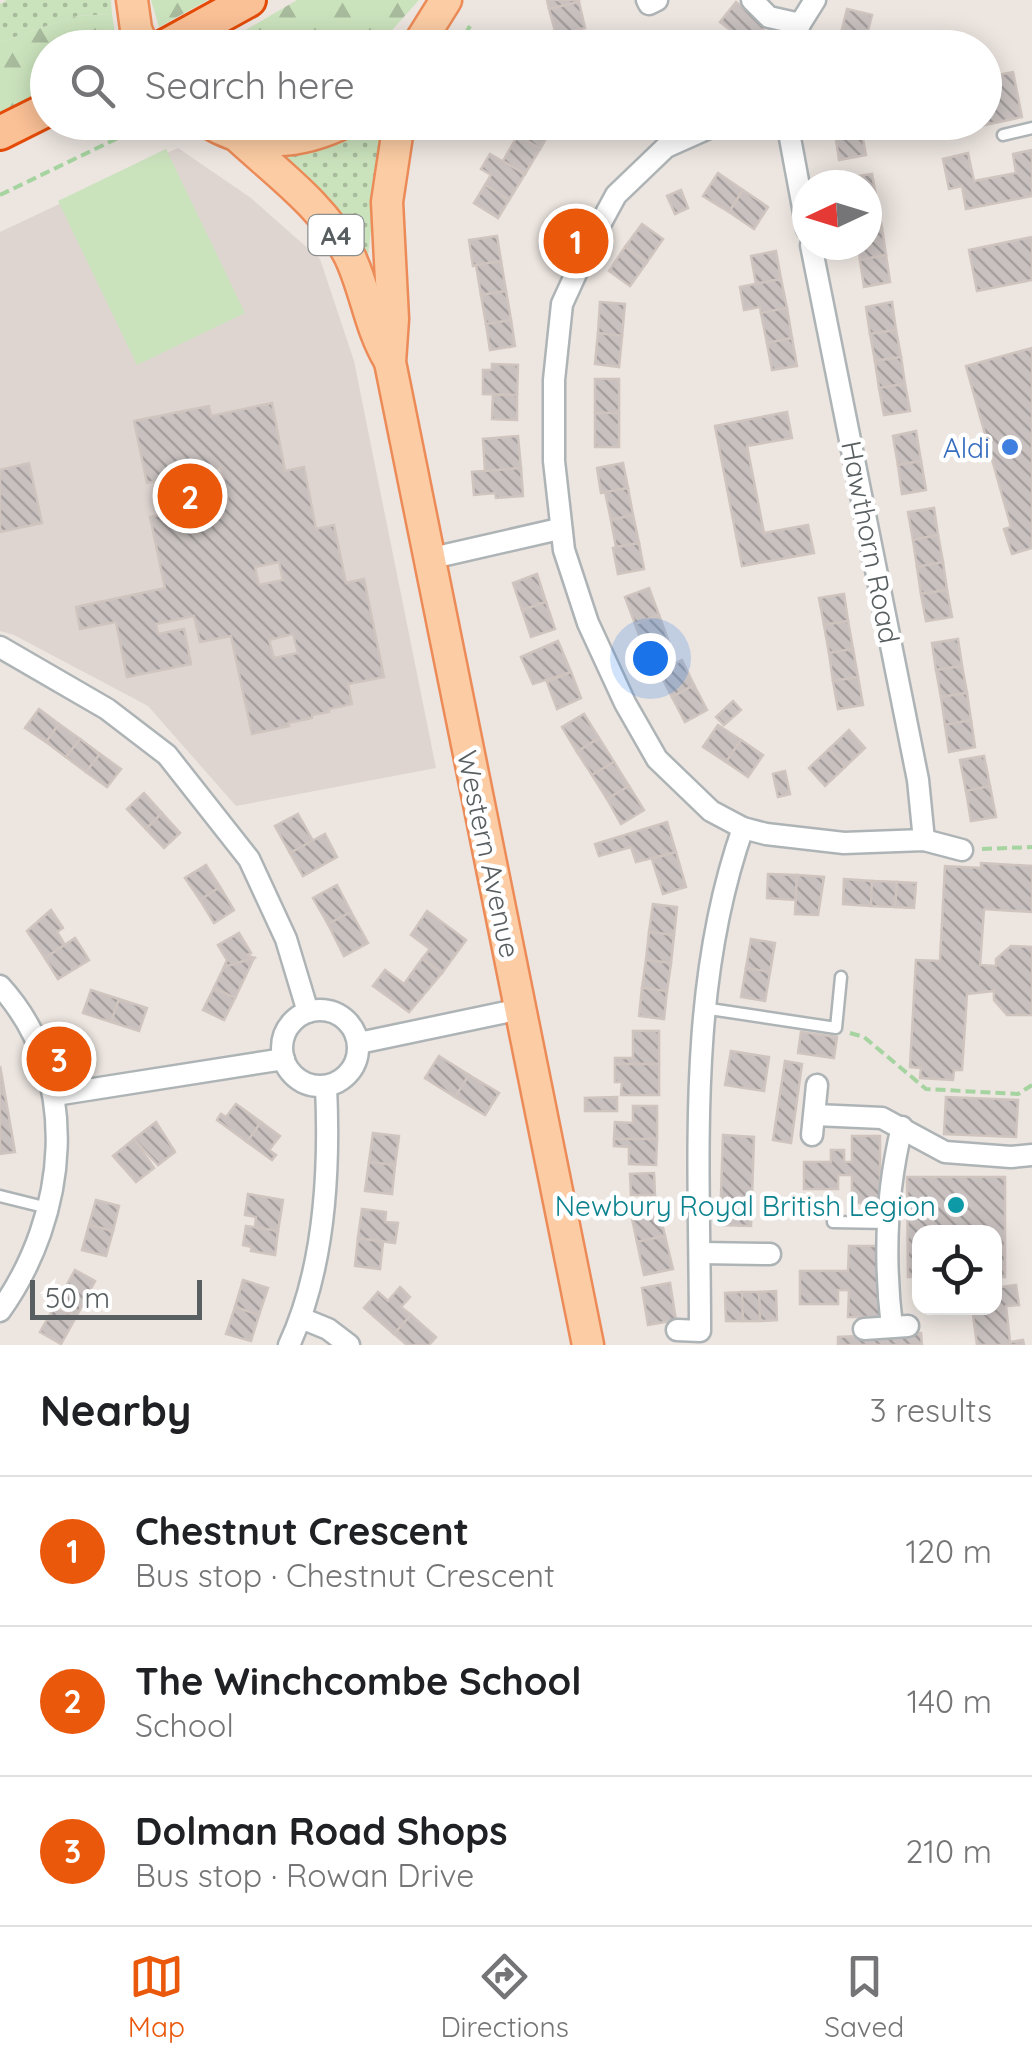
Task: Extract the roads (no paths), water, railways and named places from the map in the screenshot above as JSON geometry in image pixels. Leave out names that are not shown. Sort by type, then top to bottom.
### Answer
[{"type":"highway","points":[[193,30],[249,0]]},
{"type":"highway","points":[[0,134],[30,118]]},
{"type":"main road","points":[[132,0],[136,30]]},
{"type":"main road","points":[[428,30],[446,0]]},
{"type":"main road","name":"Western Avenue","points":[[241,140],[332,228],[349,256],[374,334],[390,362]]},
{"type":"main road","name":"Western Avenue","points":[[397,140],[387,202],[393,319],[390,362],[588,1345]]},
{"type":"street","points":[[647,0],[648,4],[657,0]]},
{"type":"street","points":[[752,0],[769,16],[800,24]]},
{"type":"street","points":[[798,30],[815,0]]},
{"type":"street","points":[[682,140],[666,147],[616,195],[562,304],[554,380],[559,529],[588,623],[625,703],[658,760],[711,811],[743,828],[844,844],[924,840],[962,850]]},
{"type":"street","points":[[791,140],[797,170]]},
{"type":"street","name":"Hawthorn Road","points":[[814,260],[918,780],[924,840]]},
{"type":"street","points":[[428,558],[559,529]]},
{"type":"street","points":[[0,647],[107,709],[167,756],[249,859],[286,939],[308,1012]]},
{"type":"street","points":[[677,1330],[700,1331],[702,1008],[716,923],[743,828]]},
{"type":"street","points":[[0,1311],[32,1257],[50,1208],[56,1156],[55,1095],[38,1047],[4,998]]},
{"type":"street","points":[[358,1043],[521,1009]]},
{"type":"street","points":[[330,1011],[340,1016],[349,1023],[358,1043],[354,1066],[347,1076],[326,1086],[312,1086],[300,1080],[284,1059],[284,1036],[298,1017],[308,1012],[330,1011]]},
{"type":"street","points":[[55,1095],[284,1059]]},
{"type":"street","points":[[817,1085],[814,1125],[864,1115],[902,1127],[944,1152],[1032,1155]]},
{"type":"street","points":[[288,1345],[301,1318],[322,1210],[328,1132],[326,1086]]},
{"type":"street","points":[[864,1329],[900,1326],[888,1222],[893,1162],[902,1127]]},
{"type":"street","points":[[700,1253],[770,1254]]},
{"type":"street","points":[[301,1318],[328,1329],[349,1345]]},
{"type":"lane","points":[[1004,134],[1032,128]]},
{"type":"lane","points":[[702,1008],[836,1028],[841,977]]},
{"type":"lane","points":[[0,1196],[50,1208]]},
{"type":"lane","points":[[832,1222],[888,1222]]},
{"type":"place","name":"Chestnut Crescent","points":[[576,241]]},
{"type":"place","name":"Aldi","points":[[1010,447]]},
{"type":"place","name":"The Winchcombe School","points":[[190,496]]},
{"type":"place","name":"Dolman Road Shops","points":[[59,1059]]},
{"type":"place","name":"Newbury Royal British Legion","points":[[956,1205]]}]
